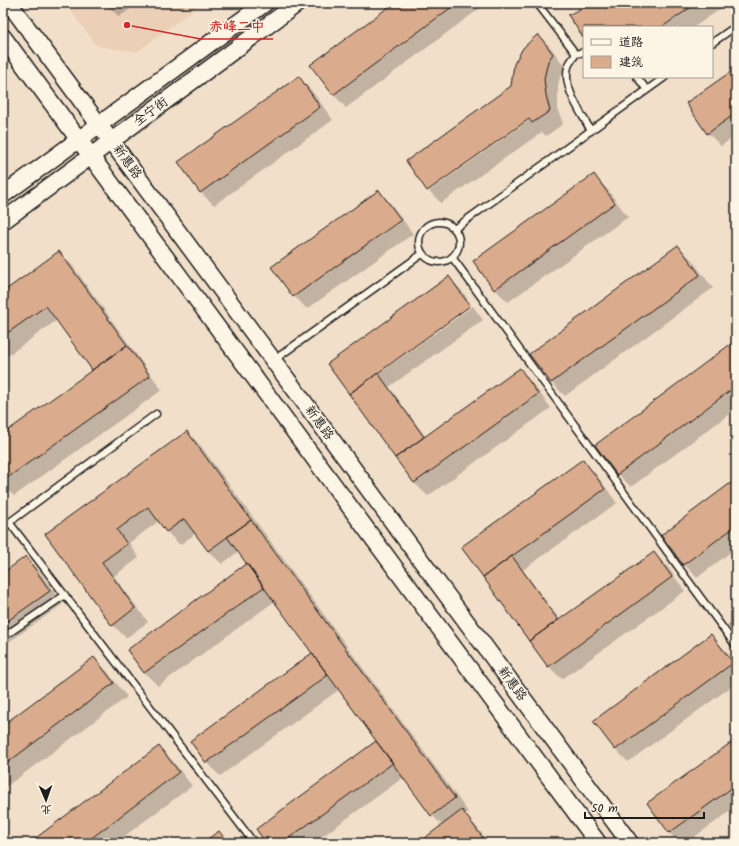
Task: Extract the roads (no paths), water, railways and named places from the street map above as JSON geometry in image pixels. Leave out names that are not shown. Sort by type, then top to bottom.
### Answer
[{"type":"street","name":"新惠路","points":[[9,3],[630,843]]},
{"type":"street","name":"全宁街","points":[[3,195],[265,3]]},
{"type":"street","name":"全宁街","points":[[3,221],[298,3]]},
{"type":"street","name":"新惠路","points":[[3,37],[598,843]]},
{"type":"lane","points":[[537,3],[576,54]]},
{"type":"lane","points":[[713,42],[736,26]]},
{"type":"lane","points":[[583,52],[576,54],[568,67],[567,80],[572,97],[590,131]]},
{"type":"lane","points":[[638,78],[648,90]]},
{"type":"lane","points":[[454,229],[664,78]]},
{"type":"lane","points":[[435,222],[442,222],[454,229],[458,235],[459,243],[458,250],[452,257],[440,262],[432,261],[422,254],[419,242],[420,235],[429,225],[435,222]]},
{"type":"lane","points":[[273,360],[422,254]]},
{"type":"lane","points":[[452,257],[736,646]]},
{"type":"lane","points":[[3,527],[156,414]]},
{"type":"lane","points":[[9,522],[254,843]]},
{"type":"lane","points":[[3,637],[65,595]]},
{"type":"place","name":"赤峰二中","points":[[127,25]]}]
